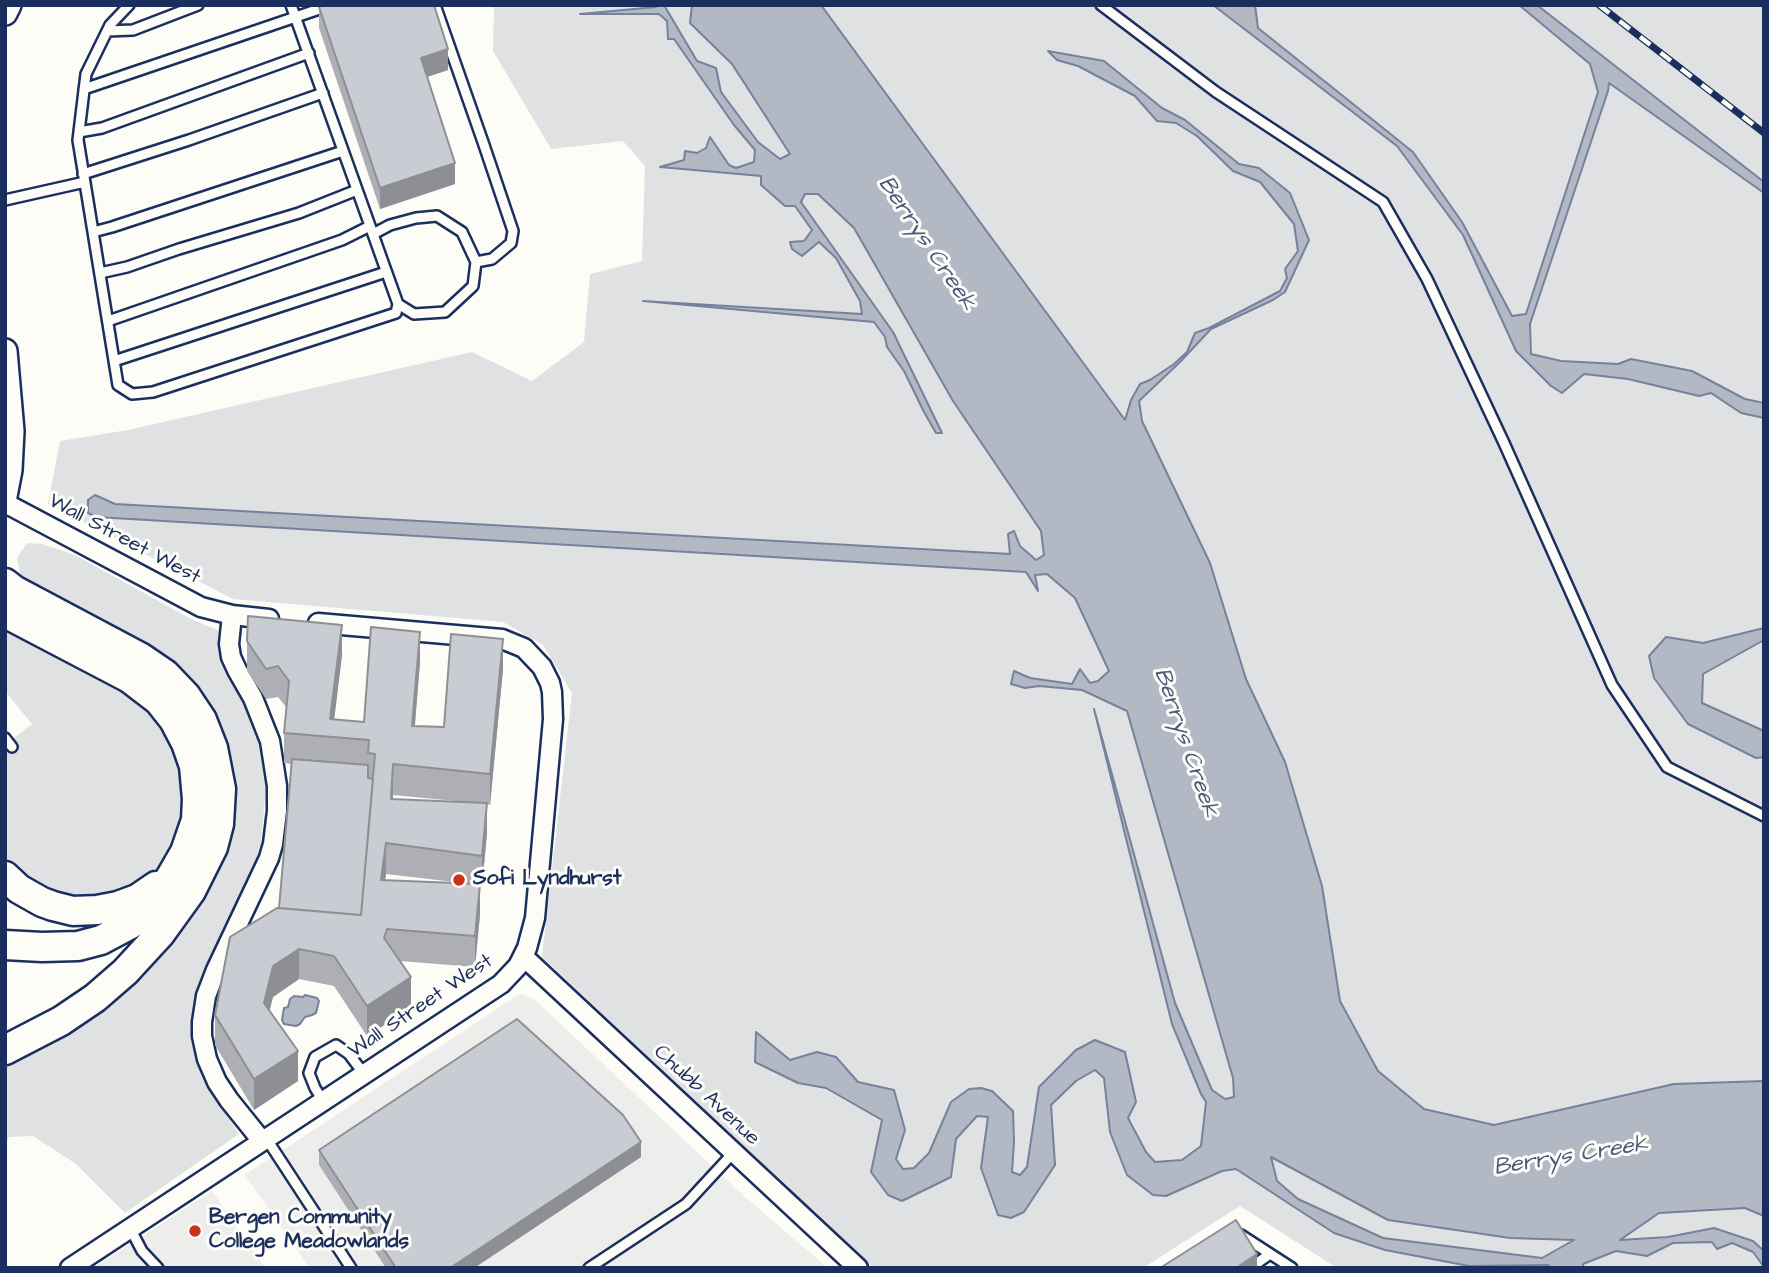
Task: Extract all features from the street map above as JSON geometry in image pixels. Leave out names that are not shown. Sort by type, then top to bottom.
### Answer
[{"type":"main road","points":[[5,583],[13,590],[154,665],[176,684],[194,707],[214,748],[220,776],[221,802],[216,835],[206,861],[181,906],[154,941],[125,972],[94,998],[61,1021],[5,1051]]},
{"type":"main road","points":[[5,613],[140,685],[159,701],[174,720],[191,755],[197,789],[196,820],[185,852],[155,900],[139,917],[122,930],[101,940],[78,946],[5,945]]},
{"type":"main road","points":[[5,876],[30,896],[53,906],[73,911],[108,909],[147,893],[167,875],[185,852]]},
{"type":"street","points":[[5,13],[9,5]]},
{"type":"street","points":[[5,351],[12,431],[11,460],[5,496]]},
{"type":"street","name":"Wall Street West","points":[[5,503],[212,611],[293,621],[502,639],[524,648],[542,667],[552,692],[553,719],[535,918],[524,957],[513,973],[501,984],[69,1268]]},
{"type":"street","points":[[232,615],[229,644],[231,657],[265,726],[285,787],[269,858],[211,983],[202,1022],[204,1048],[211,1071],[229,1100],[264,1140]]},
{"type":"street","name":"Chubb Avenue","points":[[524,957],[858,1268]]},
{"type":"lane","points":[[129,5],[110,25],[86,74],[78,140],[118,385],[132,394],[153,392],[396,313],[398,304],[291,5]]},
{"type":"lane","points":[[107,31],[133,30],[198,5]]},
{"type":"lane","points":[[84,89],[331,5]]},
{"type":"lane","points":[[435,5],[513,232],[511,243],[492,259],[477,262]]},
{"type":"lane","points":[[1101,5],[1216,92],[1383,202],[1427,279],[1612,685],[1667,767],[1764,816]]},
{"type":"lane","points":[[79,132],[102,128],[309,53]]},
{"type":"lane","points":[[5,200],[84,178],[323,93]]},
{"type":"lane","points":[[93,232],[343,151]]},
{"type":"lane","points":[[100,273],[299,213],[357,190]]},
{"type":"lane","points":[[108,321],[390,225],[437,216],[462,232],[477,262],[473,286],[445,313],[414,314],[398,304]]},
{"type":"lane","points":[[114,361],[386,272]]},
{"type":"lane","points":[[5,738],[12,747]]},
{"type":"lane","points":[[323,1101],[309,1073],[315,1057],[336,1045],[349,1054],[364,1074]]},
{"type":"lane","points":[[264,1140],[351,1268]]},
{"type":"lane","points":[[589,1268],[686,1205],[734,1152]]},
{"type":"lane","points":[[130,1228],[142,1251],[158,1268]]},
{"type":"lane","points":[[1231,1242],[1241,1235],[1292,1268]]},
{"type":"lane","points":[[1250,1268],[1270,1254]]},
{"type":"shaded area","points":[[494,5],[1764,5],[1764,1268],[1337,1268],[1240,1206],[1143,1268],[874,1268],[542,957],[572,693],[543,645],[503,622],[233,599],[48,504],[60,441],[128,430],[472,352],[532,381],[584,342],[590,274],[642,261],[645,166],[623,141],[551,149],[493,51]]},
{"type":"shaded area","points":[[27,543],[42,544],[75,555],[193,620],[218,630],[226,665],[245,700],[258,740],[266,788],[260,853],[204,974],[194,1011],[196,1046],[208,1085],[239,1134],[125,1213],[76,1164],[33,1136],[9,1137],[5,1144],[5,1059],[208,882],[235,824],[225,746],[22,581],[17,558]]},
{"type":"shaded area","points":[[5,630],[25,635],[119,684],[175,739],[187,806],[161,869],[125,892],[81,904],[33,888],[5,862],[5,745],[32,724],[5,691]]},
{"type":"shaded area","points":[[522,994],[535,1000],[746,1198],[828,1268],[310,1268],[245,1175]]},
{"type":"shaded area","name":"Bergen Community College Meadowlands","points":[[212,1191],[265,1268],[93,1268]]},
{"type":"water","name":"Berrys Creek","points":[[664,5],[697,61],[716,68],[721,92],[758,142],[780,159],[790,154],[732,64],[690,23],[692,5],[821,5],[1125,420],[1131,400],[1140,384],[1174,364],[1187,352],[1195,333],[1280,291],[1287,278],[1285,269],[1298,251],[1294,224],[1260,182],[1233,171],[1197,136],[1176,123],[1157,121],[1135,96],[1078,66],[1057,60],[1048,51],[1104,61],[1162,108],[1185,120],[1239,164],[1259,168],[1290,193],[1309,240],[1285,292],[1211,329],[1139,401],[1142,421],[1210,563],[1246,679],[1285,762],[1322,886],[1340,1001],[1378,1071],[1424,1109],[1494,1125],[1674,1084],[1764,1081],[1764,1216],[1745,1208],[1659,1213],[1620,1240],[1668,1237],[1714,1228],[1753,1241],[1764,1251],[1764,1267],[1753,1252],[1732,1243],[1717,1249],[1712,1242],[1673,1243],[1647,1256],[1616,1251],[1583,1264],[1583,1268],[1551,1268],[1548,1265],[1469,1266],[1385,1250],[1334,1233],[1236,1169],[1222,1171],[1166,1196],[1153,1195],[1127,1175],[1110,1132],[1104,1078],[1095,1070],[1076,1081],[1051,1105],[1055,1165],[1024,1212],[1011,1218],[998,1215],[981,1168],[988,1117],[977,1116],[956,1139],[951,1177],[902,1201],[888,1195],[871,1172],[882,1120],[826,1088],[798,1083],[755,1062],[756,1032],[790,1060],[817,1052],[836,1057],[858,1082],[894,1090],[905,1130],[896,1159],[903,1169],[914,1168],[929,1153],[951,1102],[969,1089],[981,1088],[992,1091],[1013,1111],[1012,1172],[1020,1175],[1027,1167],[1039,1087],[1076,1050],[1095,1040],[1125,1052],[1136,1102],[1128,1118],[1146,1152],[1155,1162],[1182,1160],[1201,1146],[1206,1102],[1172,1024],[1094,709],[1175,1003],[1212,1090],[1225,1099],[1234,1097],[1233,1078],[1127,711],[1082,690],[1039,686],[1025,688],[1011,684],[1014,671],[1030,678],[1072,684],[1080,669],[1090,683],[1098,681],[1109,671],[1075,598],[1047,574],[1035,575],[1038,591],[1026,572],[96,517],[88,513],[88,500],[95,495],[115,504],[1010,554],[1008,534],[1014,531],[1020,546],[1036,560],[1044,555],[1041,531],[953,401],[854,228],[818,194],[805,194],[801,202],[893,332],[942,433],[936,433],[904,371],[874,322],[643,301],[862,314],[860,301],[836,258],[819,242],[802,256],[792,249],[790,242],[804,241],[812,230],[795,206],[785,206],[761,185],[761,176],[660,167],[684,160],[685,151],[697,153],[706,148],[710,137],[729,165],[736,168],[754,162],[755,150],[734,125],[674,39],[668,39],[667,21],[659,14],[580,14]],"holes":[[[1271,1157],[1388,1220],[1510,1238],[1574,1240],[1542,1258],[1383,1238],[1298,1199],[1277,1181]]]},
{"type":"water","points":[[1213,5],[1255,5],[1258,28],[1413,152],[1462,222],[1512,316],[1526,314],[1598,92],[1590,64],[1519,5],[1537,5],[1764,182],[1764,193],[1609,83],[1530,324],[1531,354],[1561,361],[1618,364],[1631,359],[1692,371],[1745,399],[1764,403],[1764,418],[1741,413],[1711,393],[1699,396],[1628,379],[1584,374],[1562,393],[1551,386],[1516,351],[1463,235],[1397,146]]},
{"type":"water","points":[[1764,628],[1764,640],[1703,674],[1702,703],[1764,731],[1764,757],[1756,758],[1688,724],[1654,678],[1649,656],[1666,637],[1703,643]]},
{"type":"water","points":[[305,995],[319,1001],[316,1013],[305,1017],[296,1026],[284,1024],[284,1008],[288,1007],[290,999]]},
{"type":"building","points":[[434,5],[448,49],[421,58],[455,163],[380,188],[319,7]]},
{"type":"building","name":"Sofi Lyndhurst","points":[[248,616],[342,625],[330,719],[364,722],[371,627],[420,632],[412,726],[444,727],[451,634],[503,639],[490,774],[393,764],[391,799],[487,803],[482,856],[386,843],[381,880],[480,884],[475,936],[387,929],[384,938],[411,977],[367,1006],[334,956],[299,949],[273,966],[264,1003],[298,1051],[254,1079],[215,1015],[230,937],[277,908],[361,915],[375,754],[368,753],[369,740],[284,733],[289,681],[278,666],[266,669],[247,641]]},
{"type":"building","points":[[292,759],[368,765],[368,778],[373,779],[361,915],[279,908]]},
{"type":"building","points":[[517,1019],[623,1115],[641,1142],[450,1268],[396,1268],[319,1150]]},
{"type":"building","points":[[1236,1220],[1257,1254],[1236,1268],[1160,1268]]},
{"type":"railway","points":[[1599,5],[1764,133]]},
{"type":"place","name":"Sofi Lyndhurst","points":[[459,880]]},
{"type":"place","name":"Bergen Community College Meadowlands","points":[[195,1231]]}]
